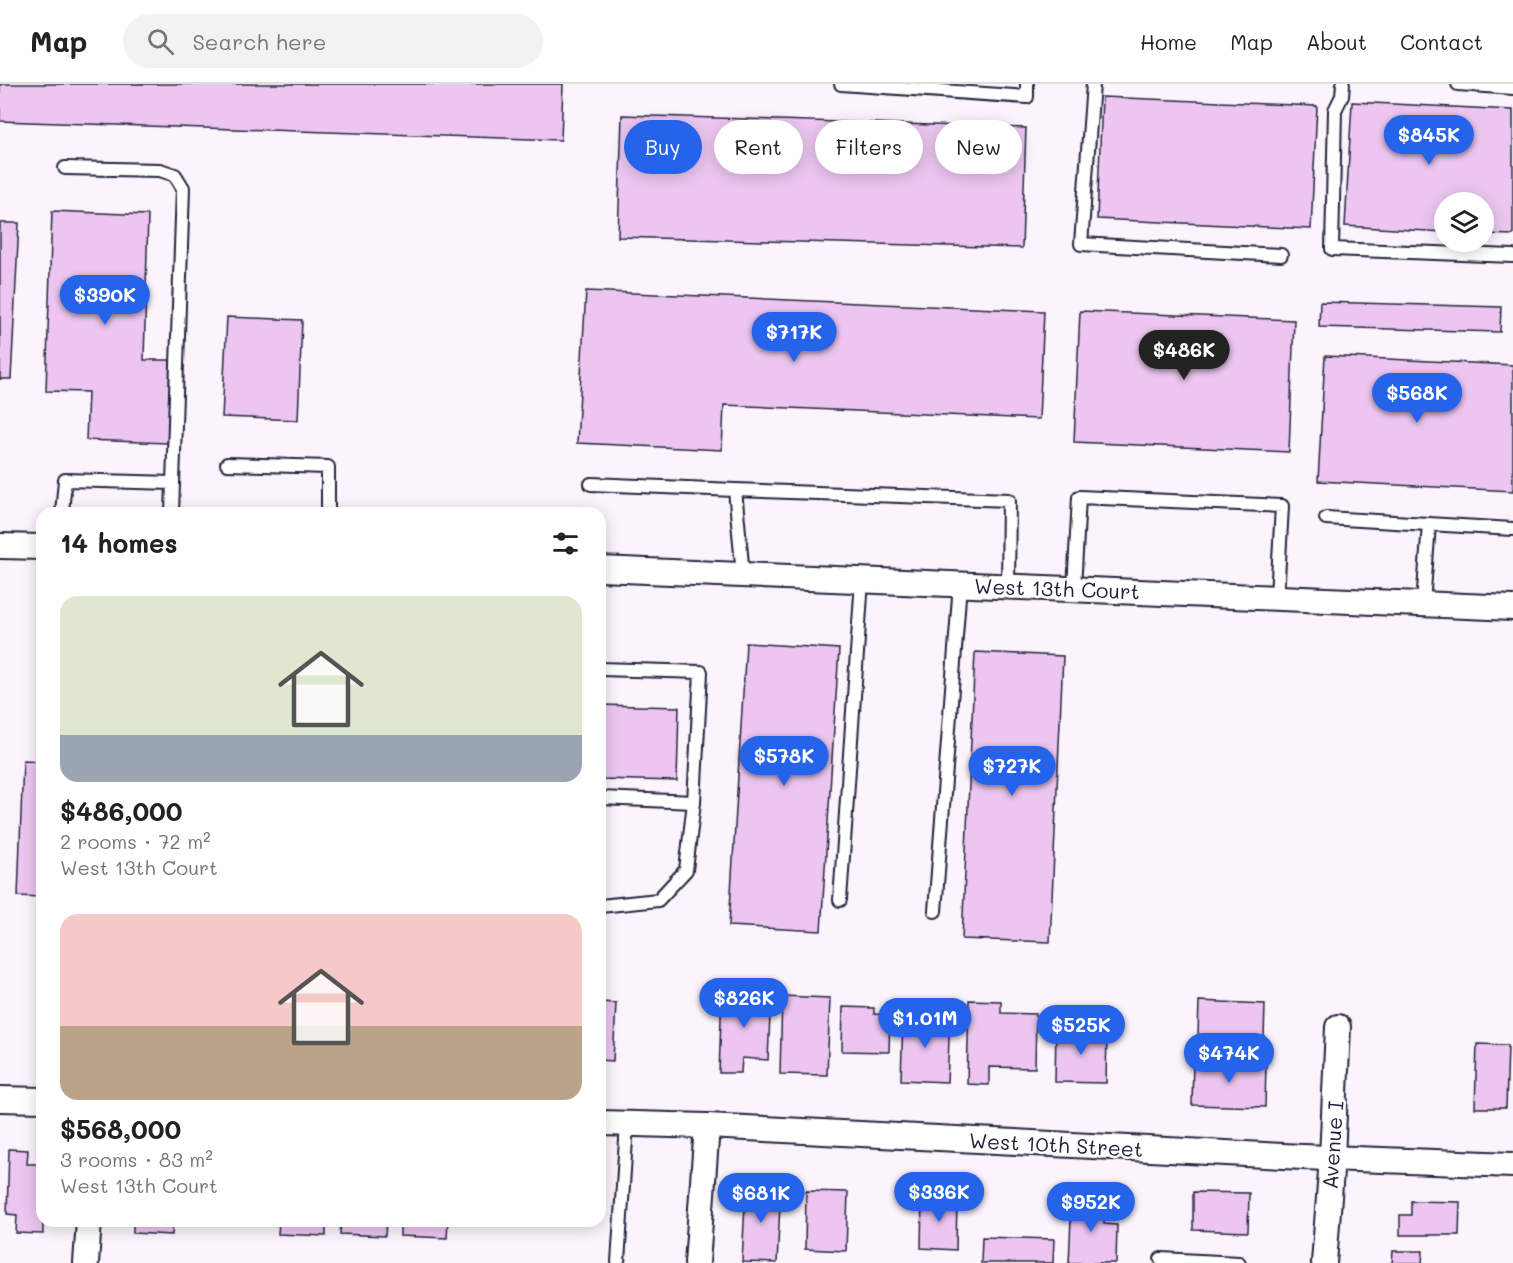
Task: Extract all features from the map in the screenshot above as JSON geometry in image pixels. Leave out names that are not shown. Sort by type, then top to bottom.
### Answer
[{"type":"street","points":[[0,546],[36,547]]},
{"type":"street","name":"West 13th Court","points":[[606,569],[1513,608]]},
{"type":"street","name":"Avenue I","points":[[1324,1263],[1338,1028]]},
{"type":"street","points":[[0,1099],[36,1100]]},
{"type":"street","name":"West 10th Street","points":[[606,1123],[707,1126],[1513,1165]]},
{"type":"street","points":[[697,1263],[707,1126]]},
{"type":"street","points":[[86,1263],[89,1227]]},
{"type":"lane","points":[[841,84],[1027,97],[1028,84]]},
{"type":"lane","points":[[1093,84],[1080,244],[1281,255]]},
{"type":"lane","points":[[1343,84],[1342,96],[1335,110],[1332,249],[1513,256]]},
{"type":"lane","points":[[1458,84],[1513,87]]},
{"type":"lane","points":[[65,168],[160,170],[176,175],[183,188],[172,507]]},
{"type":"lane","points":[[227,464],[328,467],[328,507]]},
{"type":"lane","points":[[63,507],[65,480],[174,483]]},
{"type":"lane","points":[[591,484],[1009,500],[1008,586]]},
{"type":"lane","points":[[735,490],[743,575]]},
{"type":"lane","points":[[1074,589],[1078,497],[1282,506],[1277,597]]},
{"type":"lane","points":[[1326,518],[1513,529]]},
{"type":"lane","points":[[1423,604],[1429,524]]},
{"type":"lane","points":[[840,900],[862,580]]},
{"type":"lane","points":[[935,911],[960,584]]},
{"type":"lane","points":[[606,669],[702,672],[694,802],[686,870],[658,900],[606,905]]},
{"type":"lane","points":[[606,798],[694,802]]},
{"type":"lane","points":[[618,1262],[627,1124]]},
{"type":"lane","points":[[1161,1259],[1239,1263]]},
{"type":"building","points":[[0,84],[563,84],[561,140],[0,121]]},
{"type":"building","points":[[1102,97],[1317,106],[1311,229],[1097,219]]},
{"type":"building","points":[[1352,102],[1513,110],[1513,235],[1494,234],[1494,192],[1434,192],[1434,231],[1345,226]]},
{"type":"building","points":[[622,115],[777,120],[714,120],[714,174],[803,174],[803,121],[815,121],[815,174],[923,174],[923,125],[935,125],[935,174],[1022,174],[1022,128],[1026,128],[1022,248],[618,237]]},
{"type":"building","points":[[52,211],[148,215],[144,360],[170,360],[168,443],[86,440],[88,392],[46,391]]},
{"type":"building","points":[[0,223],[19,223],[11,379],[0,379]]},
{"type":"building","points":[[586,291],[1044,311],[1039,419],[724,405],[722,450],[577,443]]},
{"type":"building","points":[[1320,302],[1501,307],[1500,332],[1319,327]]},
{"type":"building","points":[[1080,311],[1294,320],[1289,452],[1074,442]]},
{"type":"building","points":[[227,317],[302,320],[298,420],[222,417]]},
{"type":"building","points":[[1325,356],[1513,365],[1513,491],[1318,481]]},
{"type":"building","points":[[746,643],[839,649],[821,931],[729,926]]},
{"type":"building","points":[[975,652],[1063,656],[1050,942],[962,939]]},
{"type":"building","points":[[606,705],[679,707],[677,781],[606,779]]},
{"type":"building","points":[[23,760],[36,761],[36,897],[18,896]]},
{"type":"building","points":[[722,991],[771,993],[768,1060],[742,1058],[741,1073],[719,1073]]},
{"type":"building","points":[[782,996],[830,998],[827,1075],[780,1074]]},
{"type":"building","points":[[969,1000],[1001,1001],[1001,1013],[1036,1014],[1035,1068],[989,1067],[989,1085],[967,1084]]},
{"type":"building","points":[[1199,1001],[1265,1004],[1264,1039],[1198,1036]]},
{"type":"building","points":[[606,1002],[616,1003],[613,1061],[606,1060]]},
{"type":"building","points":[[843,1007],[874,1008],[874,1014],[890,1015],[889,1052],[842,1051]]},
{"type":"building","points":[[903,1017],[950,1019],[947,1082],[901,1080]]},
{"type":"building","points":[[1056,1028],[1107,1029],[1106,1083],[1055,1082]]},
{"type":"building","points":[[1477,1044],[1508,1045],[1506,1108],[1475,1108]]},
{"type":"building","points":[[1193,1061],[1266,1063],[1265,1107],[1192,1105]]},
{"type":"building","points":[[9,1149],[28,1150],[27,1164],[36,1164],[36,1227],[43,1227],[43,1234],[16,1233],[17,1215],[7,1214]]},
{"type":"building","points":[[746,1184],[781,1186],[777,1263],[742,1262]]},
{"type":"building","points":[[806,1191],[848,1192],[846,1251],[805,1249]]},
{"type":"building","points":[[1193,1192],[1249,1193],[1248,1232],[1193,1230]]},
{"type":"building","points":[[922,1196],[957,1197],[956,1250],[921,1248]]},
{"type":"building","points":[[1072,1197],[1105,1198],[1104,1224],[1117,1225],[1116,1263],[1069,1263]]},
{"type":"building","points":[[1411,1201],[1460,1202],[1459,1235],[1400,1235],[1400,1215],[1411,1215]]},
{"type":"building","points":[[133,1227],[173,1227],[172,1235],[133,1233]]},
{"type":"building","points":[[279,1227],[326,1227],[326,1236],[278,1234]]},
{"type":"building","points":[[341,1227],[386,1227],[385,1236],[340,1234]]},
{"type":"building","points":[[400,1227],[448,1227],[447,1238],[400,1236]]},
{"type":"building","points":[[982,1237],[1054,1239],[1053,1263],[981,1263]]},
{"type":"building","points":[[1393,1251],[1423,1251],[1422,1263],[1392,1263]]}]
